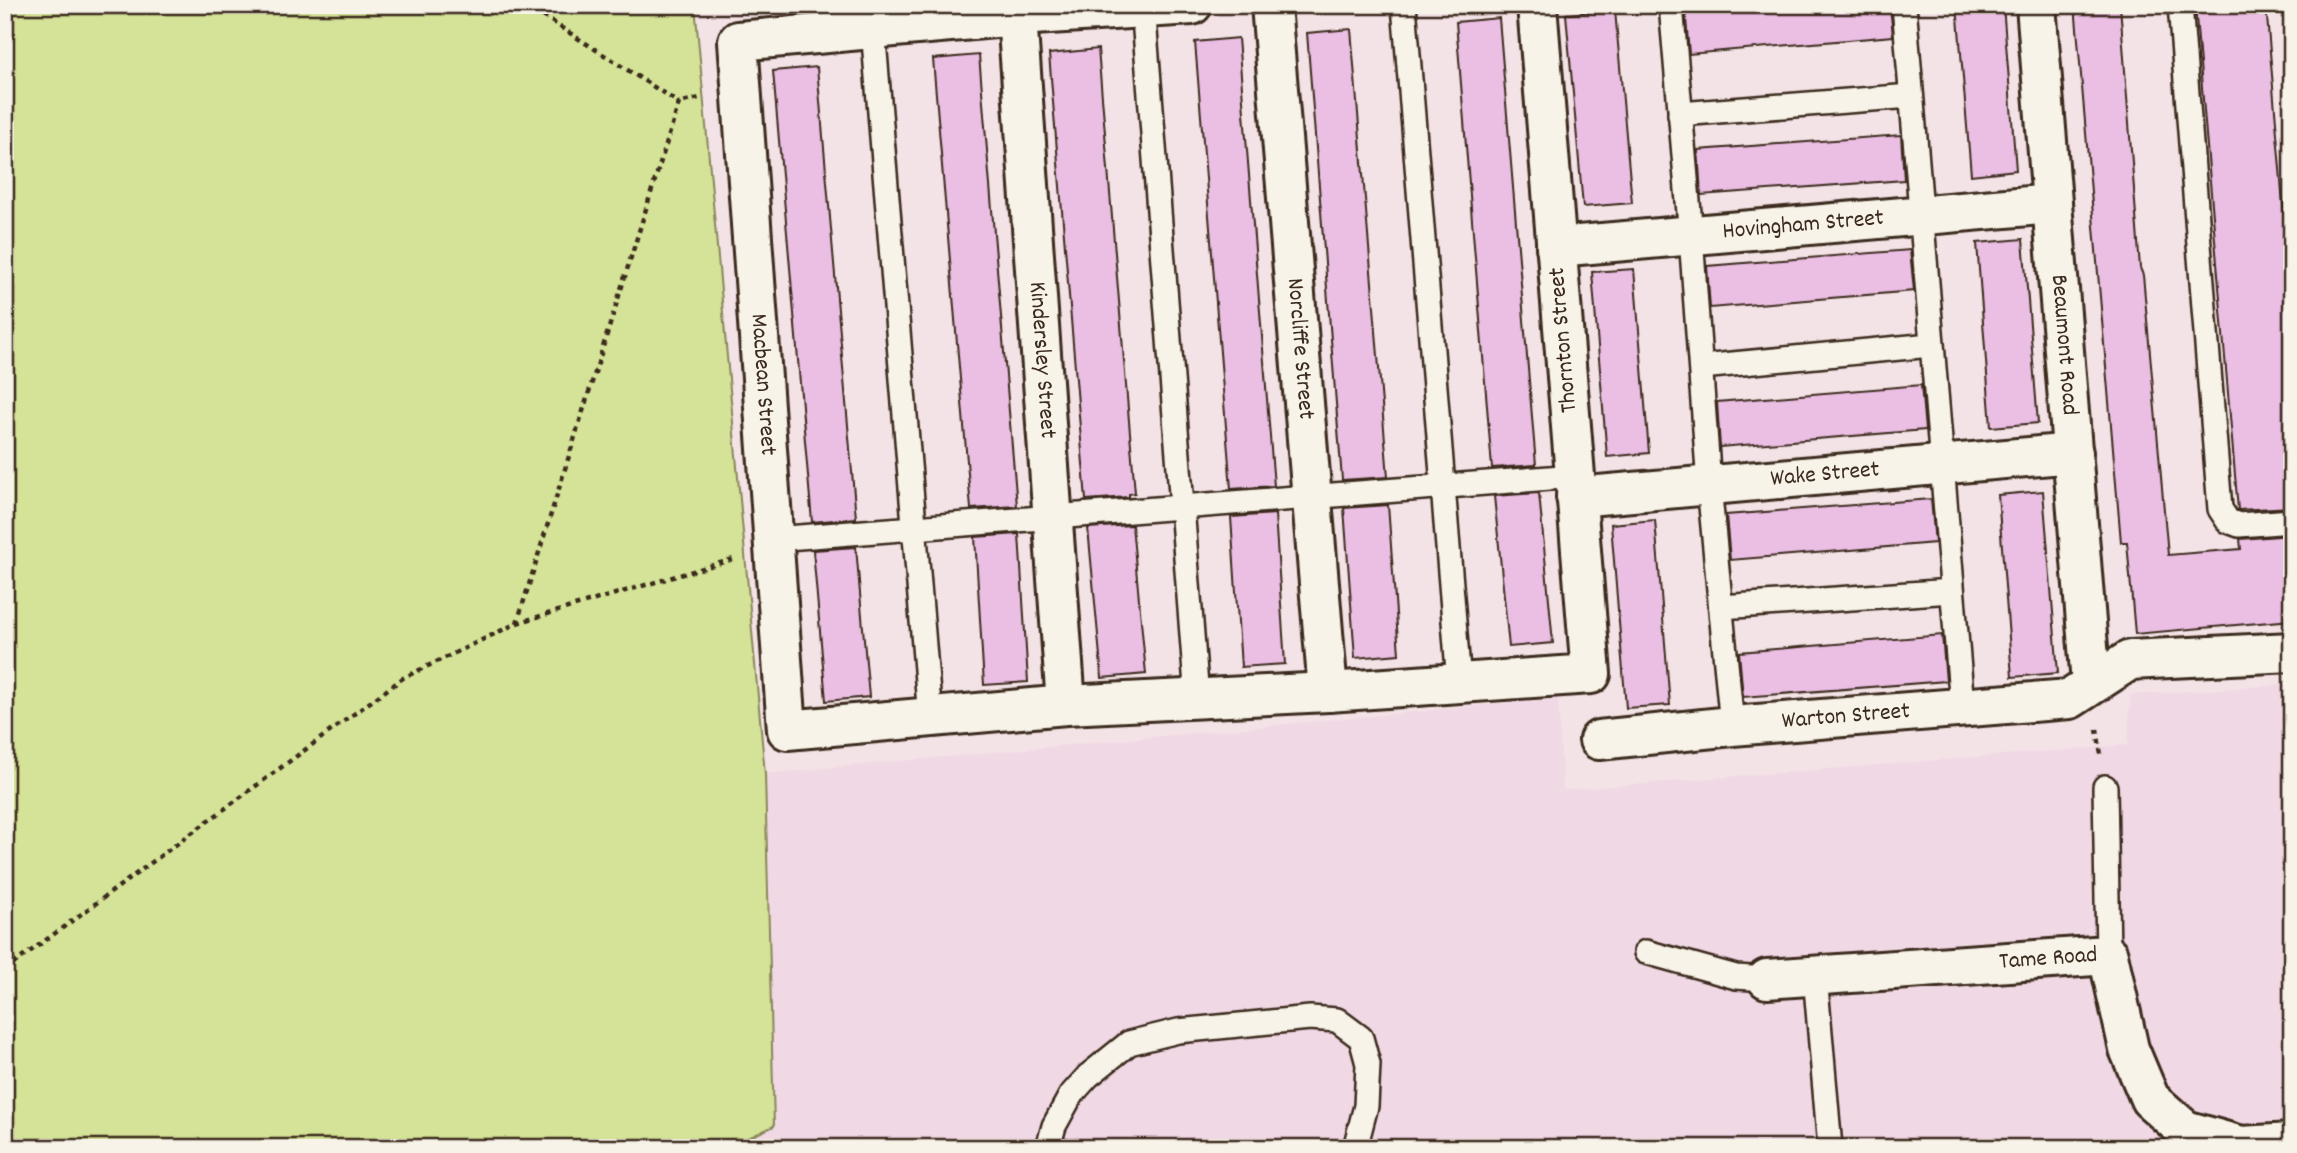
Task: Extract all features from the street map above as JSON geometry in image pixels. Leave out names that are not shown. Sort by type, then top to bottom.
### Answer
[{"type":"street","points":[[873,28],[1192,5]]},
{"type":"street","name":"Norcliffe Street","points":[[1271,5],[1328,692]]},
{"type":"street","name":"Thornton Street","points":[[1460,683],[1591,674],[1537,5]]},
{"type":"street","name":"Beaumont Road","points":[[2036,5],[2091,684]]},
{"type":"street","name":"Kindersley Street","points":[[1017,16],[1066,705]]},
{"type":"street","name":"Macbean Street","points":[[873,28],[738,41],[787,730],[930,718]]},
{"type":"street","name":"Hovingham Street","points":[[1556,247],[2052,204]]},
{"type":"street","name":"Wake Street","points":[[1576,486],[1709,485],[2073,453]]},
{"type":"street","name":"Warton Street","points":[[1599,740],[1732,726],[2070,699],[2130,660],[2292,652]]},
{"type":"street","points":[[930,718],[1066,705],[1460,683]]},
{"type":"street","name":"Tame Road","points":[[1767,979],[2108,955],[2129,1049],[2150,1100],[2185,1129],[2241,1146],[2292,1143]]},
{"type":"lane","points":[[1404,5],[1460,683]]},
{"type":"lane","points":[[1671,5],[1709,485],[1732,726]]},
{"type":"lane","points":[[1905,5],[1920,216],[1962,706]]},
{"type":"lane","points":[[2180,5],[2220,509],[2228,522],[2239,525],[2292,522]]},
{"type":"lane","points":[[1143,7],[1197,699]]},
{"type":"lane","points":[[873,28],[930,718]]},
{"type":"lane","points":[[1680,114],[1911,96]]},
{"type":"lane","points":[[1700,367],[1931,345]]},
{"type":"lane","points":[[774,543],[914,528],[1444,486],[1576,486]]},
{"type":"lane","points":[[1721,607],[1952,591]]},
{"type":"lane","points":[[2105,787],[2108,955]]},
{"type":"lane","points":[[1646,952],[1736,977],[1767,979]]},
{"type":"lane","points":[[1815,975],[1830,1148]]},
{"type":"lane","points":[[1048,1148],[1054,1126],[1070,1095],[1088,1076],[1129,1043],[1178,1031],[1310,1018],[1337,1020],[1361,1038],[1368,1064],[1367,1106],[1355,1148]]},
{"type":"path","points":[[526,5],[679,103],[741,89]]},
{"type":"path","points":[[517,623],[679,103]]},
{"type":"path","points":[[5,970],[403,678],[517,623],[774,543]]},
{"type":"path","points":[[2091,684],[2105,787]]},
{"type":"shaded area","points":[[695,5],[770,5],[695,10]]},
{"type":"shaded area","points":[[2292,684],[2292,1148],[727,1148],[774,1126],[765,774],[1558,698],[1563,790],[2128,745],[2130,695]]},
{"type":"green space","points":[[5,5],[695,5],[765,774],[774,1126],[727,1148],[5,1148]]},
{"type":"building","points":[[1890,5],[1893,36],[1689,54],[1685,7]]},
{"type":"building","points":[[1957,5],[2003,5],[2016,170],[1971,175]]},
{"type":"building","points":[[2075,5],[2120,5],[2140,268],[2143,275],[2168,555],[2241,549],[2240,539],[2292,535],[2292,620],[2135,634],[2127,542],[2121,542]]},
{"type":"building","points":[[2195,5],[2266,5],[2292,309],[2292,507],[2238,510]]},
{"type":"building","points":[[1615,10],[1632,203],[1583,207],[1566,14]]},
{"type":"building","points":[[1499,18],[1536,465],[1492,468],[1456,22]]},
{"type":"building","points":[[1351,29],[1388,477],[1342,480],[1307,33]]},
{"type":"building","points":[[1238,38],[1274,486],[1231,489],[1195,42]]},
{"type":"building","points":[[1098,49],[1135,493],[1129,494],[1129,497],[1086,500],[1049,54]]},
{"type":"building","points":[[979,55],[1017,506],[971,509],[933,59]]},
{"type":"building","points":[[817,67],[856,518],[812,522],[773,71]]},
{"type":"building","points":[[1901,135],[1904,180],[1701,195],[1698,150]]},
{"type":"building","points":[[2023,239],[2038,423],[1991,427],[1977,243]]},
{"type":"building","points":[[1910,250],[1914,291],[1710,308],[1707,266]]},
{"type":"building","points":[[1634,269],[1649,453],[1607,457],[1592,272]]},
{"type":"building","points":[[1921,385],[1925,430],[1720,447],[1717,402]]},
{"type":"building","points":[[2043,491],[2058,673],[2012,677],[1998,495]]},
{"type":"building","points":[[1539,493],[1553,643],[1509,647],[1494,496]]},
{"type":"building","points":[[1931,499],[1935,543],[1730,560],[1726,515]]},
{"type":"building","points":[[1388,505],[1399,654],[1355,658],[1344,508]]},
{"type":"building","points":[[1275,514],[1285,664],[1241,667],[1231,517]]},
{"type":"building","points":[[1655,520],[1670,705],[1626,708],[1611,524]]},
{"type":"building","points":[[1132,525],[1146,674],[1102,678],[1088,528]]},
{"type":"building","points":[[1019,534],[1028,682],[984,685],[975,537]]},
{"type":"building","points":[[856,547],[869,697],[826,701],[813,550]]},
{"type":"building","points":[[1942,635],[1946,681],[1743,697],[1739,652]]}]
